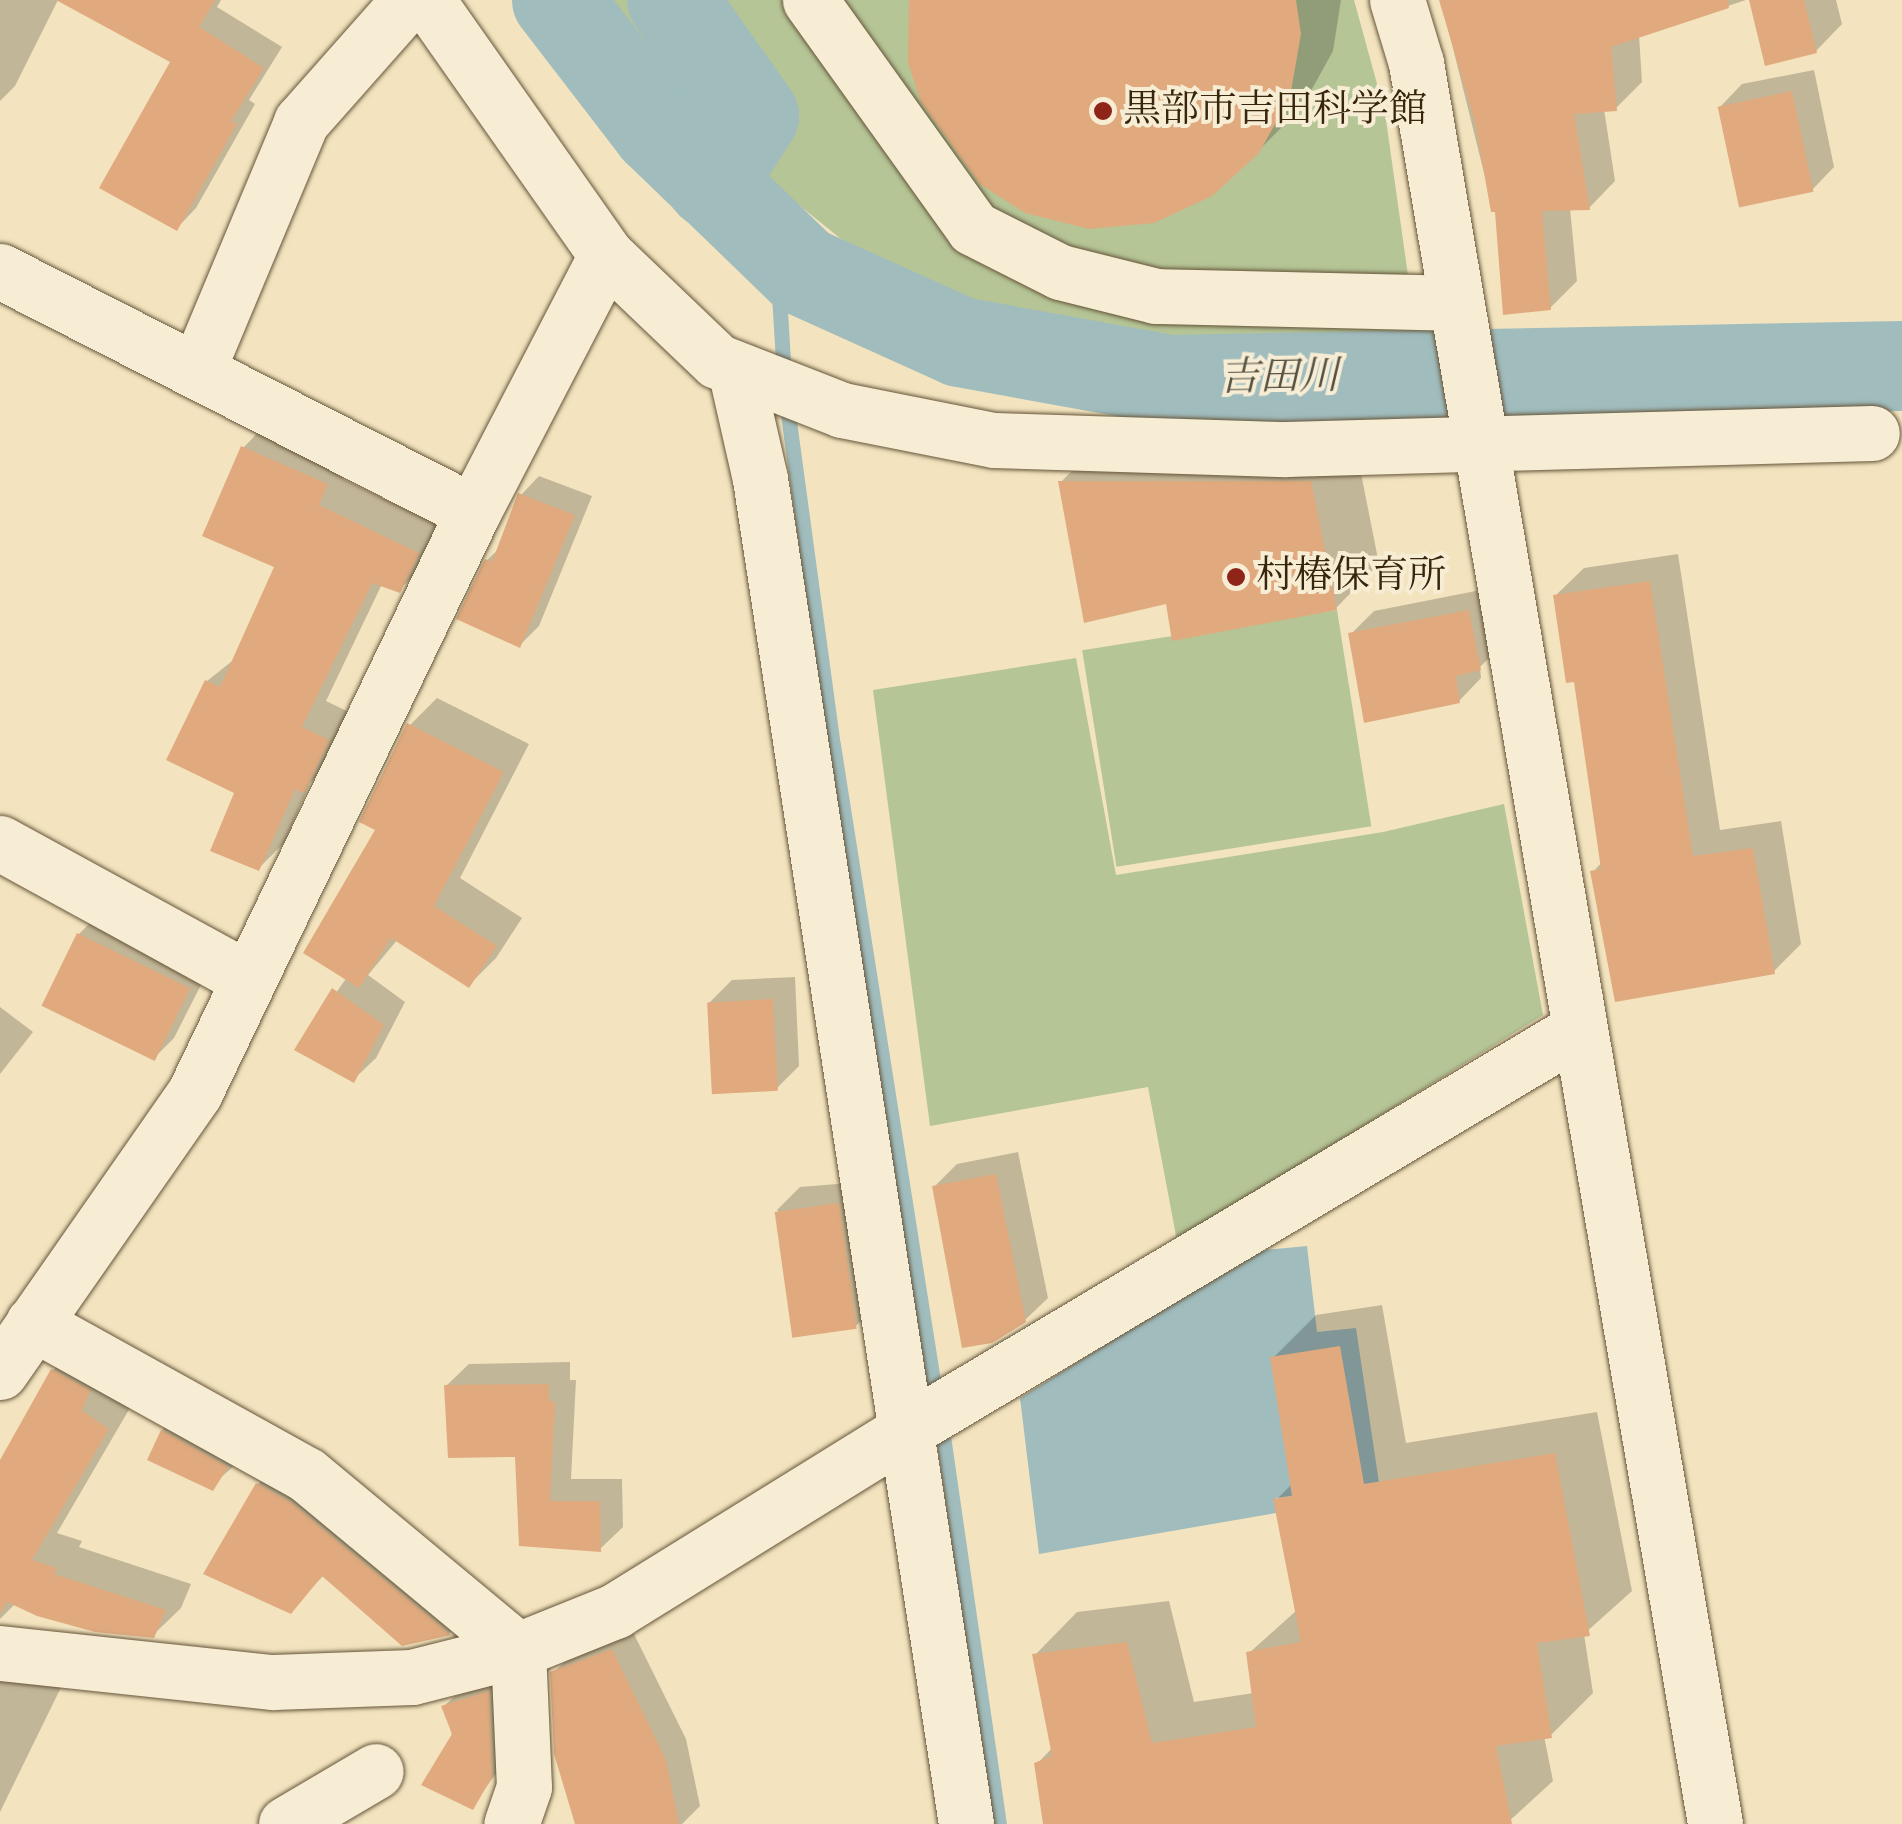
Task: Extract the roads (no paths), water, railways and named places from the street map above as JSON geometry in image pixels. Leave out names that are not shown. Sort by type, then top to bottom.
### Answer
[{"type":"street","points":[[197,371],[301,122],[409,0]]},
{"type":"street","points":[[427,0],[606,255],[717,361],[842,410],[994,440],[1286,449],[1476,425],[1872,433]]},
{"type":"street","points":[[810,0],[974,228],[1060,272],[1156,296],[1456,303]]},
{"type":"street","points":[[1397,0],[1416,63],[1715,1824]]},
{"type":"street","points":[[511,1824],[524,1787],[518,1650],[307,1475],[12,1347],[195,1092],[473,512],[606,255]]},
{"type":"street","points":[[0,271],[473,512]]},
{"type":"street","points":[[736,368],[760,479],[966,1824]]},
{"type":"street","points":[[0,843],[248,980]]},
{"type":"street","points":[[0,1652],[273,1682],[412,1676],[518,1650],[615,1611],[905,1431],[1578,1030]]},
{"type":"street","points":[[286,1824],[376,1771]]},
{"type":"water","points":[[1307,1246],[1317,1332],[1356,1328],[1379,1483],[1276,1498],[1276,1513],[1039,1554],[1020,1398],[1255,1251]]},
{"type":"waterway","name":"吉田川","points":[[557,0],[657,130],[803,271],[960,342],[1170,380],[1902,366]]},
{"type":"waterway","name":"吉田川","points":[[672,0],[754,116],[711,183]]},
{"type":"waterway","points":[[776,246],[784,376]]},
{"type":"waterway","points":[[786,399],[833,745],[936,1400]]},
{"type":"waterway","points":[[941,1422],[999,1824]]},
{"type":"place","name":"黒部市吉田科学館","points":[[1103,111]]},
{"type":"place","name":"村椿保育所","points":[[1236,577]]}]
